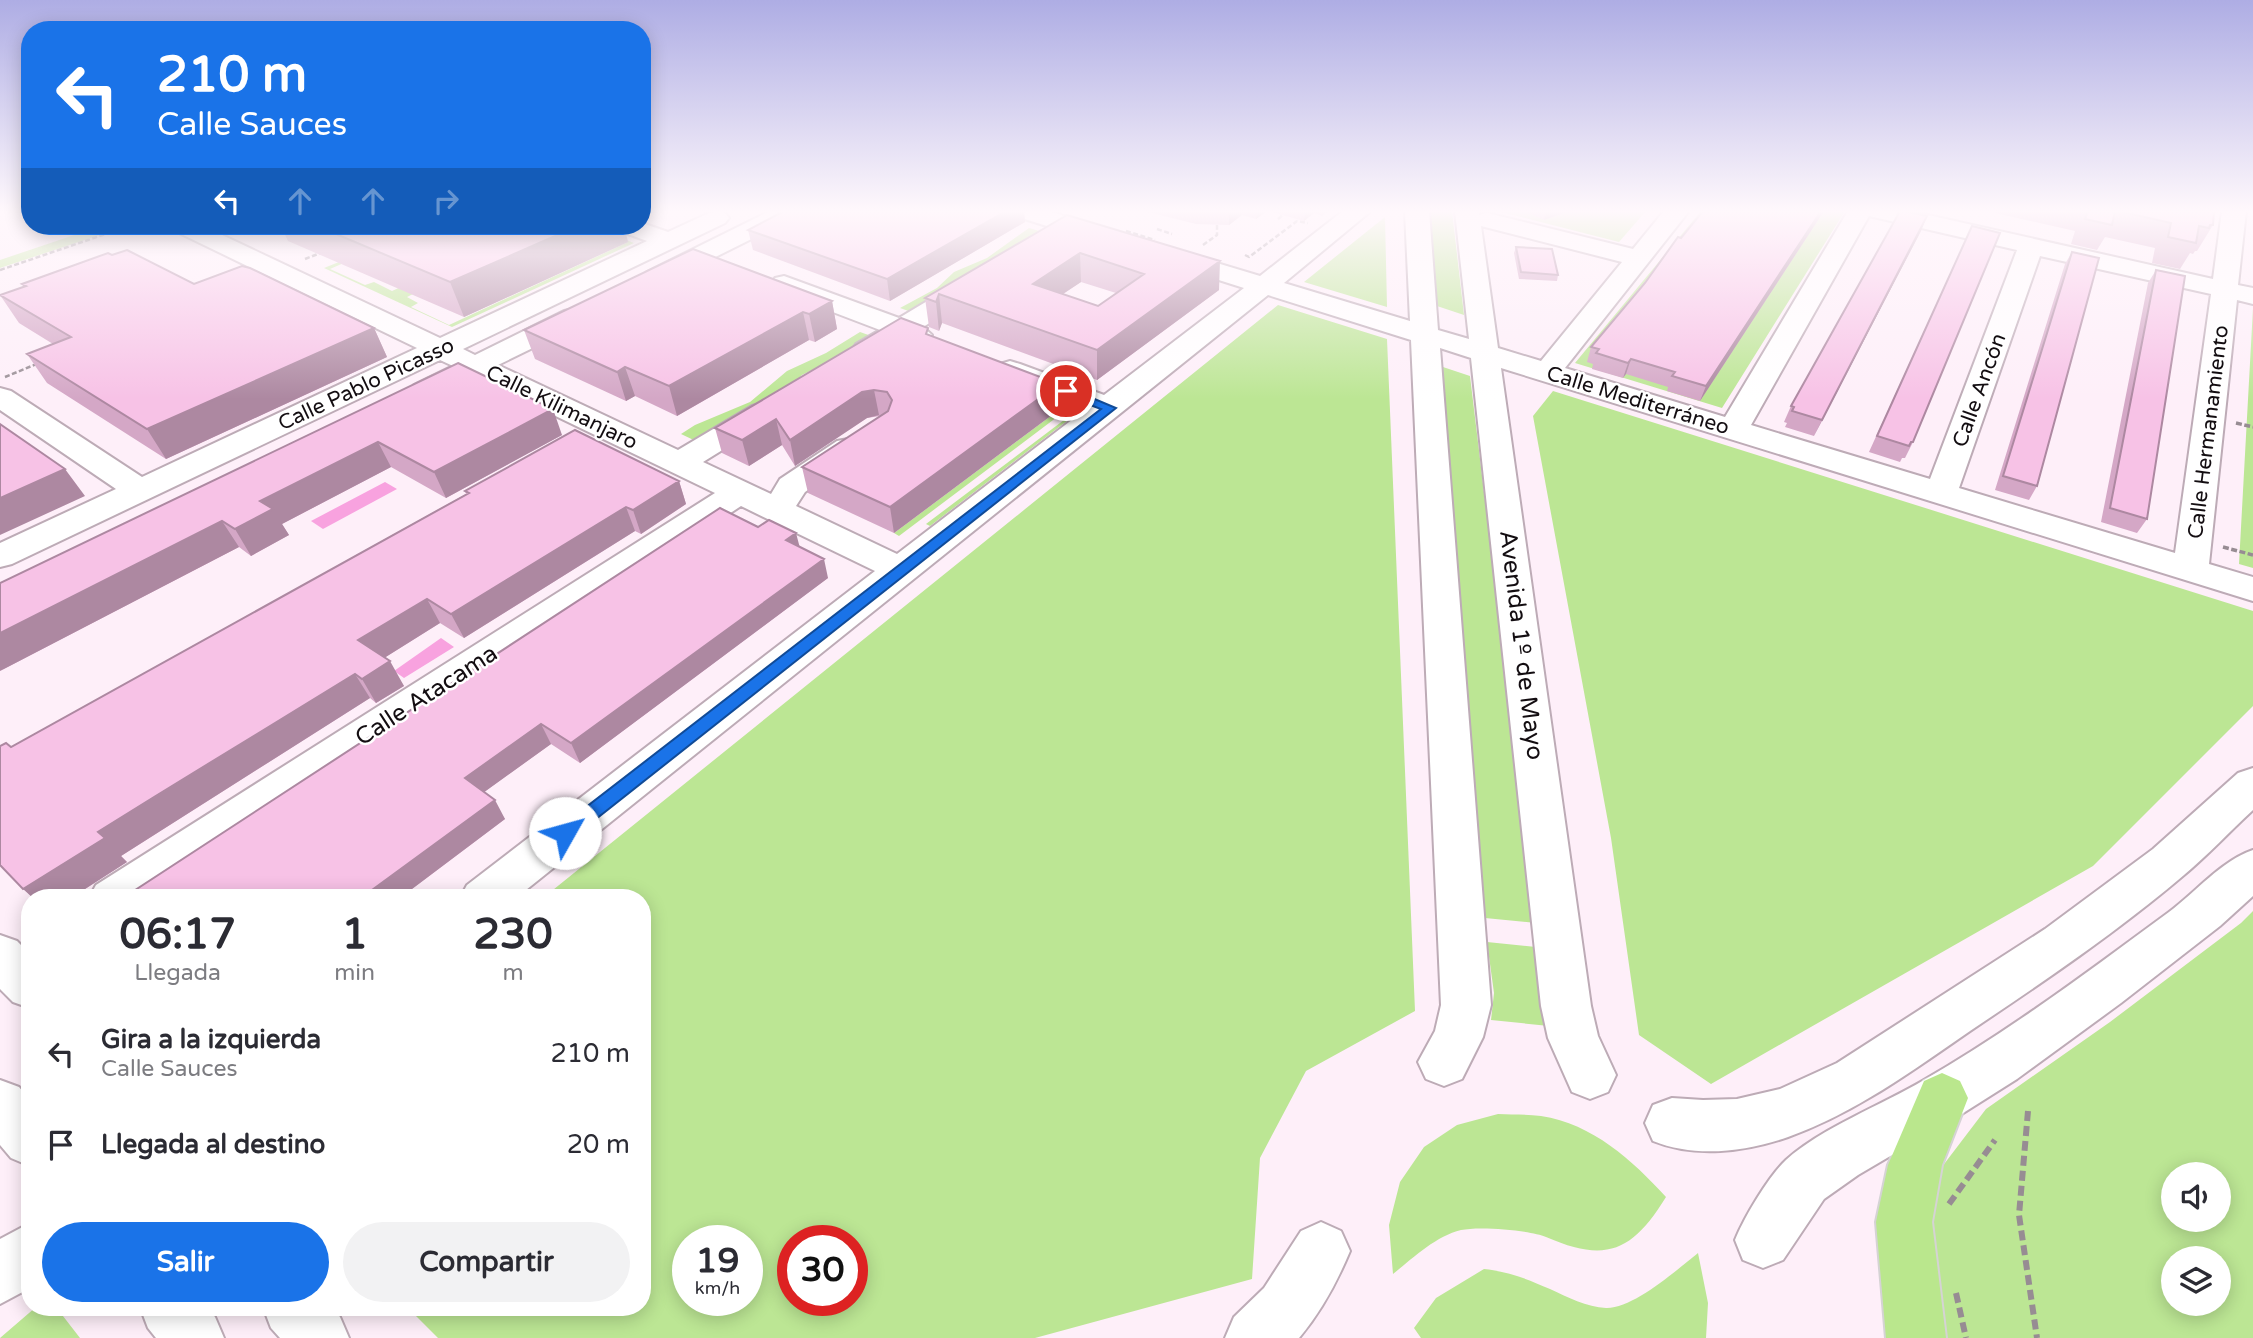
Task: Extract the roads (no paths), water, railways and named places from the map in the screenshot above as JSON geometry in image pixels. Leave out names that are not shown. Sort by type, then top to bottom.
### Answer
[{"type":"highway","points":[[1916,1338],[1904,1222],[1915,1165],[1942,1098]]},
{"type":"street","name":"Calle Kilimanjaro","points":[[283,273],[902,570]]},
{"type":"street","name":"Calle Pablo Picasso","points":[[0,556],[600,273]]},
{"type":"street","points":[[635,288],[664,273]]},
{"type":"street","points":[[756,273],[938,342]]},
{"type":"street","name":"Calle Mediterráneo","points":[[1233,273],[1546,373],[2253,589]]},
{"type":"street","points":[[494,889],[1279,273]]},
{"type":"street","points":[[1421,273],[1466,1005],[1458,1037],[1444,1062]]},
{"type":"street","name":"Avenida 1º de Mayo","points":[[1481,273],[1486,354],[1566,1006],[1573,1038],[1590,1075]]},
{"type":"street","points":[[1546,373],[1625,273]]},
{"type":"street","points":[[1733,429],[1824,273]]},
{"type":"street","name":"Calle Ancón","points":[[1941,493],[2021,273]]},
{"type":"street","points":[[2176,273],[2240,285]]},
{"type":"street","points":[[2194,273],[2240,285]]},
{"type":"street","points":[[839,366],[991,275]]},
{"type":"street","name":"Calle Hermanamiento","points":[[2191,569],[2240,285]]},
{"type":"street","name":"Calle Pablo Picasso","points":[[397,404],[598,305]]},
{"type":"street","points":[[987,361],[1110,408]]},
{"type":"street","points":[[0,397],[140,490]]},
{"type":"street","points":[[680,463],[783,401]]},
{"type":"street","points":[[569,446],[604,427]]},
{"type":"street","points":[[777,510],[792,486],[868,435]]},
{"type":"street","name":"Calle Atacama","points":[[126,889],[739,492]]},
{"type":"street","points":[[1672,1123],[1703,1126],[1737,1124],[1785,1112],[1855,1080],[2062,943],[2168,862],[2253,784]]},
{"type":"street","points":[[1763,1240],[1805,1180],[1839,1156],[1942,1098],[2104,988],[2204,912],[2253,868]]},
{"type":"street","points":[[0,1105],[21,1130]]},
{"type":"street","points":[[1255,1338],[1277,1322],[1300,1290],[1321,1251]]},
{"type":"street","points":[[0,1275],[21,1259]]},
{"type":"street","points":[[176,1316],[194,1338]]},
{"type":"street","points":[[300,1316],[319,1338]]}]
